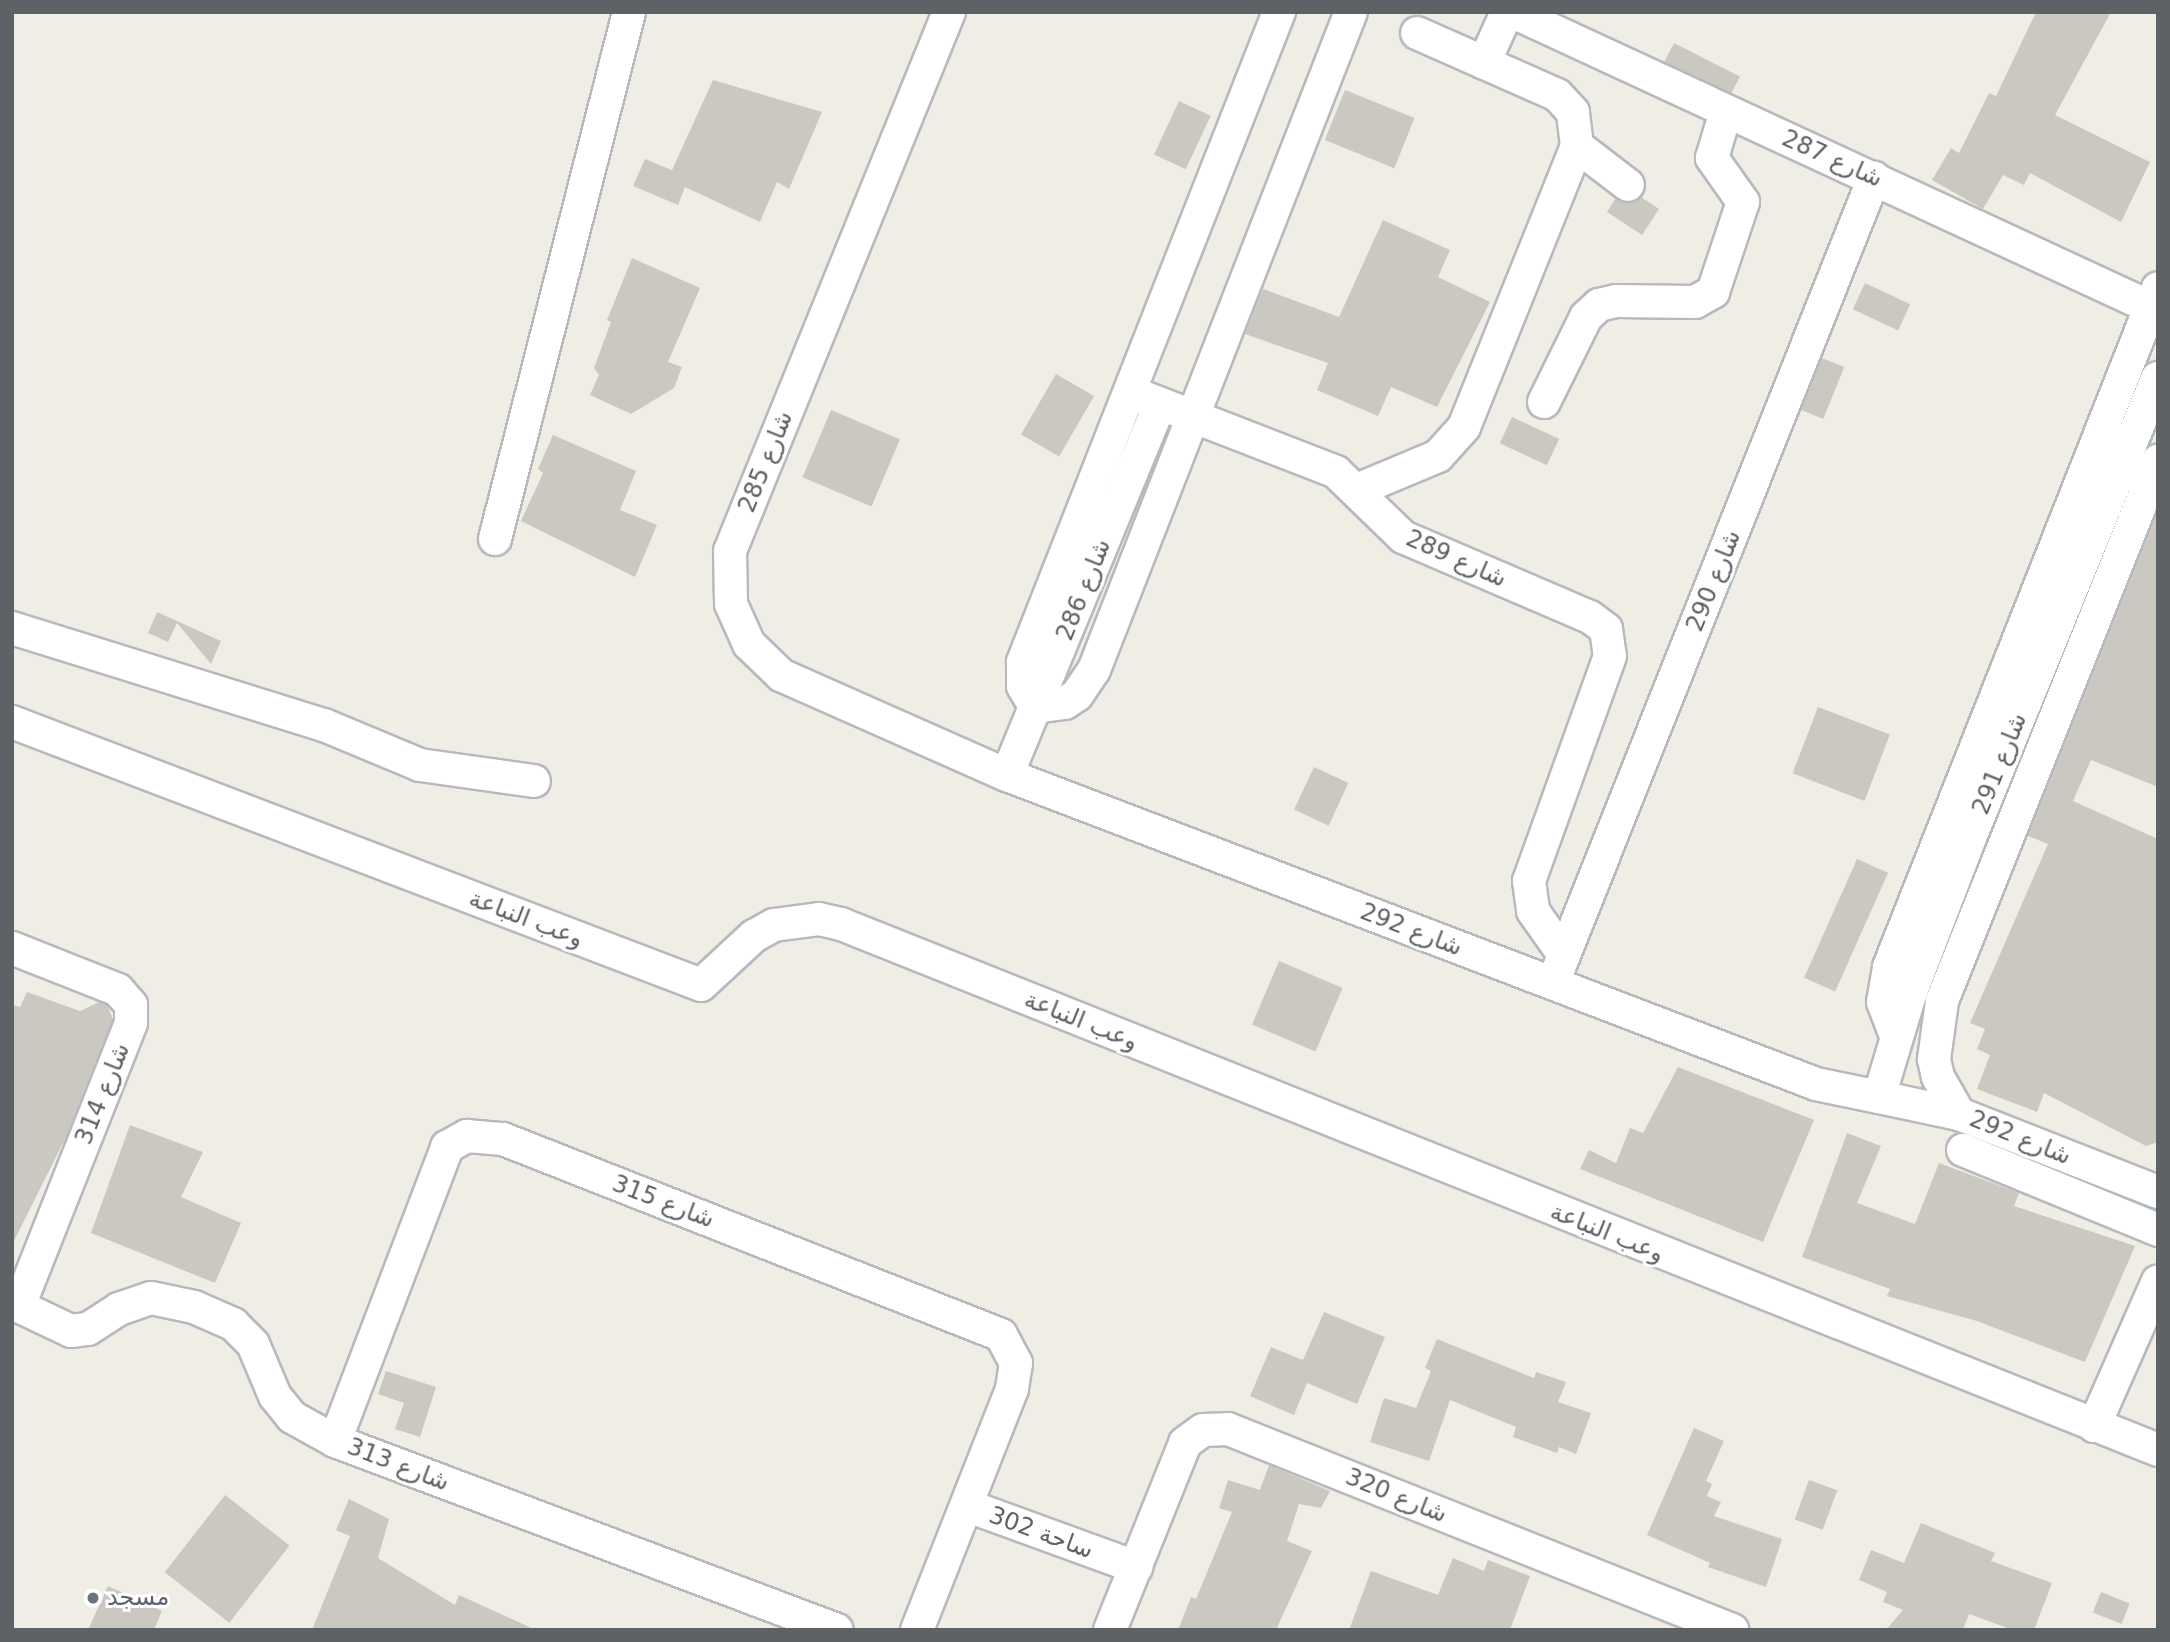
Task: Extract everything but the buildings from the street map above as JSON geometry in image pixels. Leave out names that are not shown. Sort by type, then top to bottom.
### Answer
[{"type":"street","points":[[495,539],[629,12]]},
{"type":"street","name":"شارع 285","points":[[949,12],[730,551],[728,583],[744,635],[781,675],[1007,775]]},
{"type":"street","points":[[1279,12],[1023,662],[1023,686],[1035,707],[1065,703],[1087,684],[1351,12]]},
{"type":"street","points":[[1484,63],[1507,12]]},
{"type":"street","name":"شارع 287","points":[[1513,12],[1874,178],[2154,298]]},
{"type":"street","points":[[1357,491],[1438,456],[1464,427],[1577,146],[1577,123],[1565,102],[1417,33]]},
{"type":"street","points":[[1544,402],[1592,310],[1617,301],[1695,302],[1713,292],[1743,202],[1712,158],[1726,111]]},
{"type":"street","points":[[1577,146],[1628,185]]},
{"type":"street","name":"شارع 290","points":[[1552,985],[1874,178]]},
{"type":"street","points":[[1988,756],[2073,502],[2148,343],[2154,298]]},
{"type":"street","name":"شارع 291","points":[[1879,1097],[1956,835],[1988,756],[2097,525],[2158,378]]},
{"type":"street","name":"شارع 289","points":[[1130,392],[1336,472],[1393,530],[1414,543],[1599,622],[1612,647],[1529,881],[1534,911],[1564,955]]},
{"type":"street","name":"شارع 286","points":[[1007,775],[1160,404]]},
{"type":"street","points":[[1959,1114],[1938,1077],[1934,1059],[1942,1000],[2158,461]]},
{"type":"street","points":[[2073,502],[2123,548]]},
{"type":"street","points":[[12,628],[324,725],[420,765],[534,781]]},
{"type":"street","name":"وعب النباعة","points":[[12,722],[701,985],[746,943],[775,925],[797,920],[841,924],[2158,1450]]},
{"type":"street","name":"شارع 292","points":[[1007,775],[1816,1084],[1959,1114],[2158,1192]]},
{"type":"street","name":"شارع 314","points":[[12,948],[118,990],[131,1005],[131,1023],[15,1305]]},
{"type":"street","name":"شارع 315","points":[[335,1441],[447,1147],[467,1136],[503,1139],[1001,1335],[1016,1363],[1012,1389],[968,1506]]},
{"type":"street","name":"شارع 292","points":[[1963,1150],[2158,1230]]},
{"type":"street","points":[[2094,1426],[2158,1281]]},
{"type":"street","name":"شارع 313","points":[[15,1305],[71,1331],[88,1329],[119,1309],[151,1298],[194,1307],[233,1324],[253,1344],[275,1396],[292,1417],[335,1441],[837,1630]]},
{"type":"street","name":"شارع 320","points":[[1136,1567],[1185,1443],[1203,1430],[1228,1429],[1732,1630]]},
{"type":"street","name":"ساحة 302","points":[[917,1630],[968,1506],[1136,1567]]},
{"type":"street","points":[[1110,1630],[1136,1567]]},
{"type":"place","name":"مسجد","points":[[93,1598]]}]
